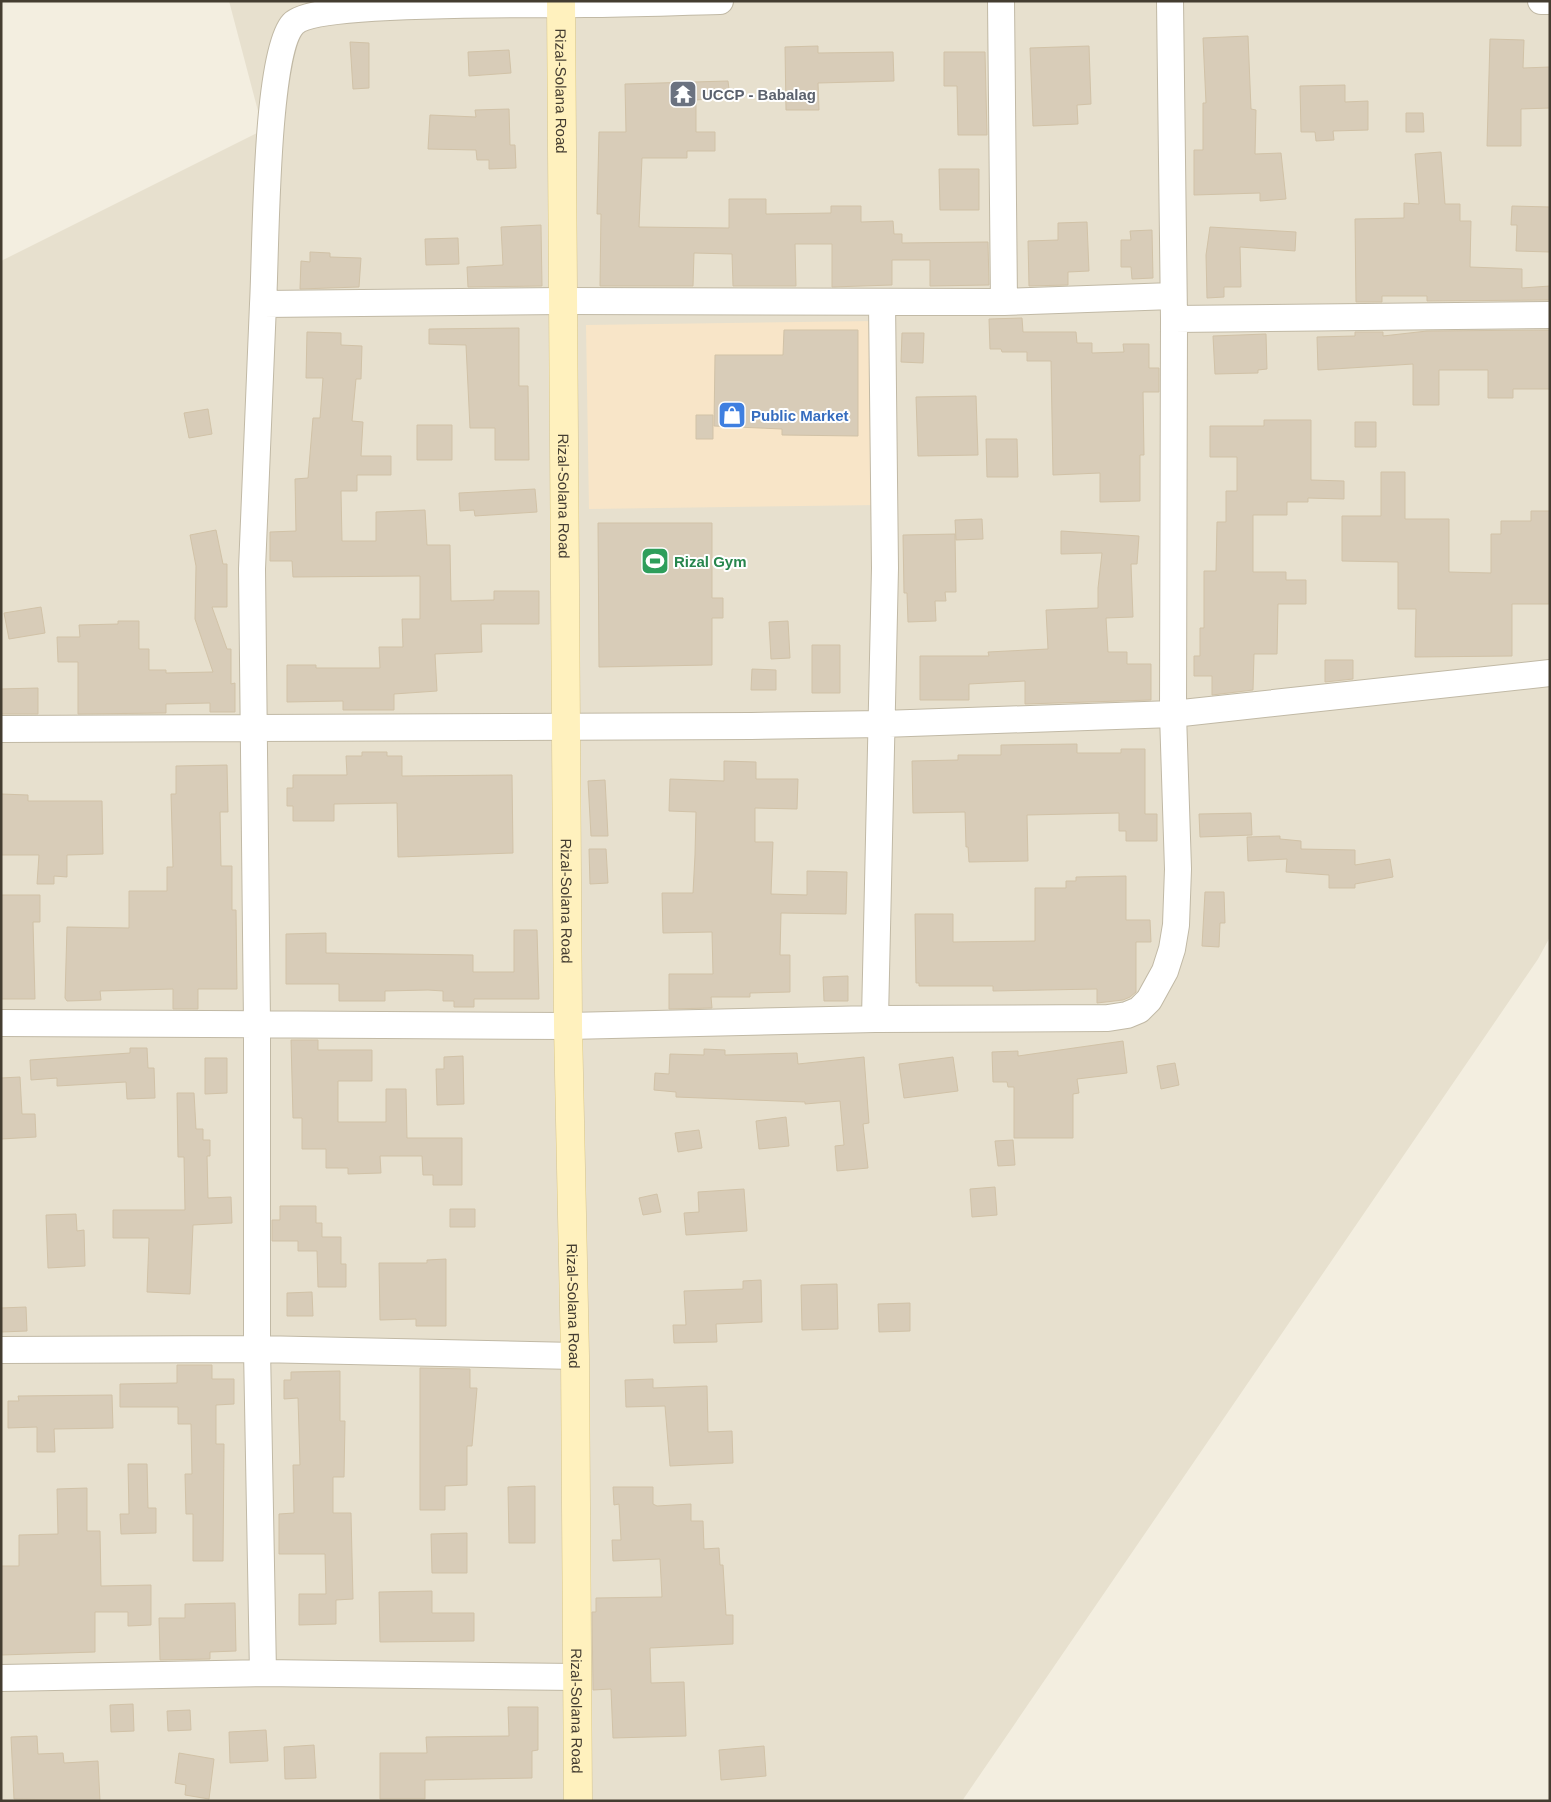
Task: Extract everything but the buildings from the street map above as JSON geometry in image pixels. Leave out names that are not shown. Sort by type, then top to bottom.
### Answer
[{"type":"main road","name":"Rizal-Solana Road","points":[[561,3],[568,1026],[575,1356],[578,1801]]},
{"type":"street","points":[[263,1673],[256,1349],[256,1024],[252,569],[272,108],[278,65],[284,43],[293,24],[305,17],[363,9],[507,3],[720,1]]},
{"type":"street","points":[[1001,1],[1004,302]]},
{"type":"street","points":[[1,1024],[568,1026],[875,1019],[1108,1018],[1127,1015],[1139,1010],[1159,984],[1172,949],[1176,925],[1178,869],[1173,714],[1173,307],[1170,1]]},
{"type":"street","points":[[1541,1],[1550,1]]},
{"type":"street","points":[[263,304],[563,301],[1004,302],[1550,315]]},
{"type":"street","points":[[875,1019],[885,568],[882,302]]},
{"type":"street","points":[[1,729],[882,724],[1173,714],[1550,673]]},
{"type":"street","points":[[1,1350],[256,1349],[575,1356]]},
{"type":"street","points":[[1,1678],[263,1673],[576,1677]]},
{"type":"shaded area","points":[[229,1],[1550,1],[1550,937],[1538,959],[962,1801],[1,1801],[1,261],[263,130]]},
{"type":"shaded area","name":"Public Market","points":[[876,321],[879,505],[589,509],[586,325]]},
{"type":"place","name":"UCCP - Babalag","points":[[683,94]]},
{"type":"place","name":"Public Market","points":[[732,415]]},
{"type":"place","name":"Rizal Gym","points":[[655,561]]}]
